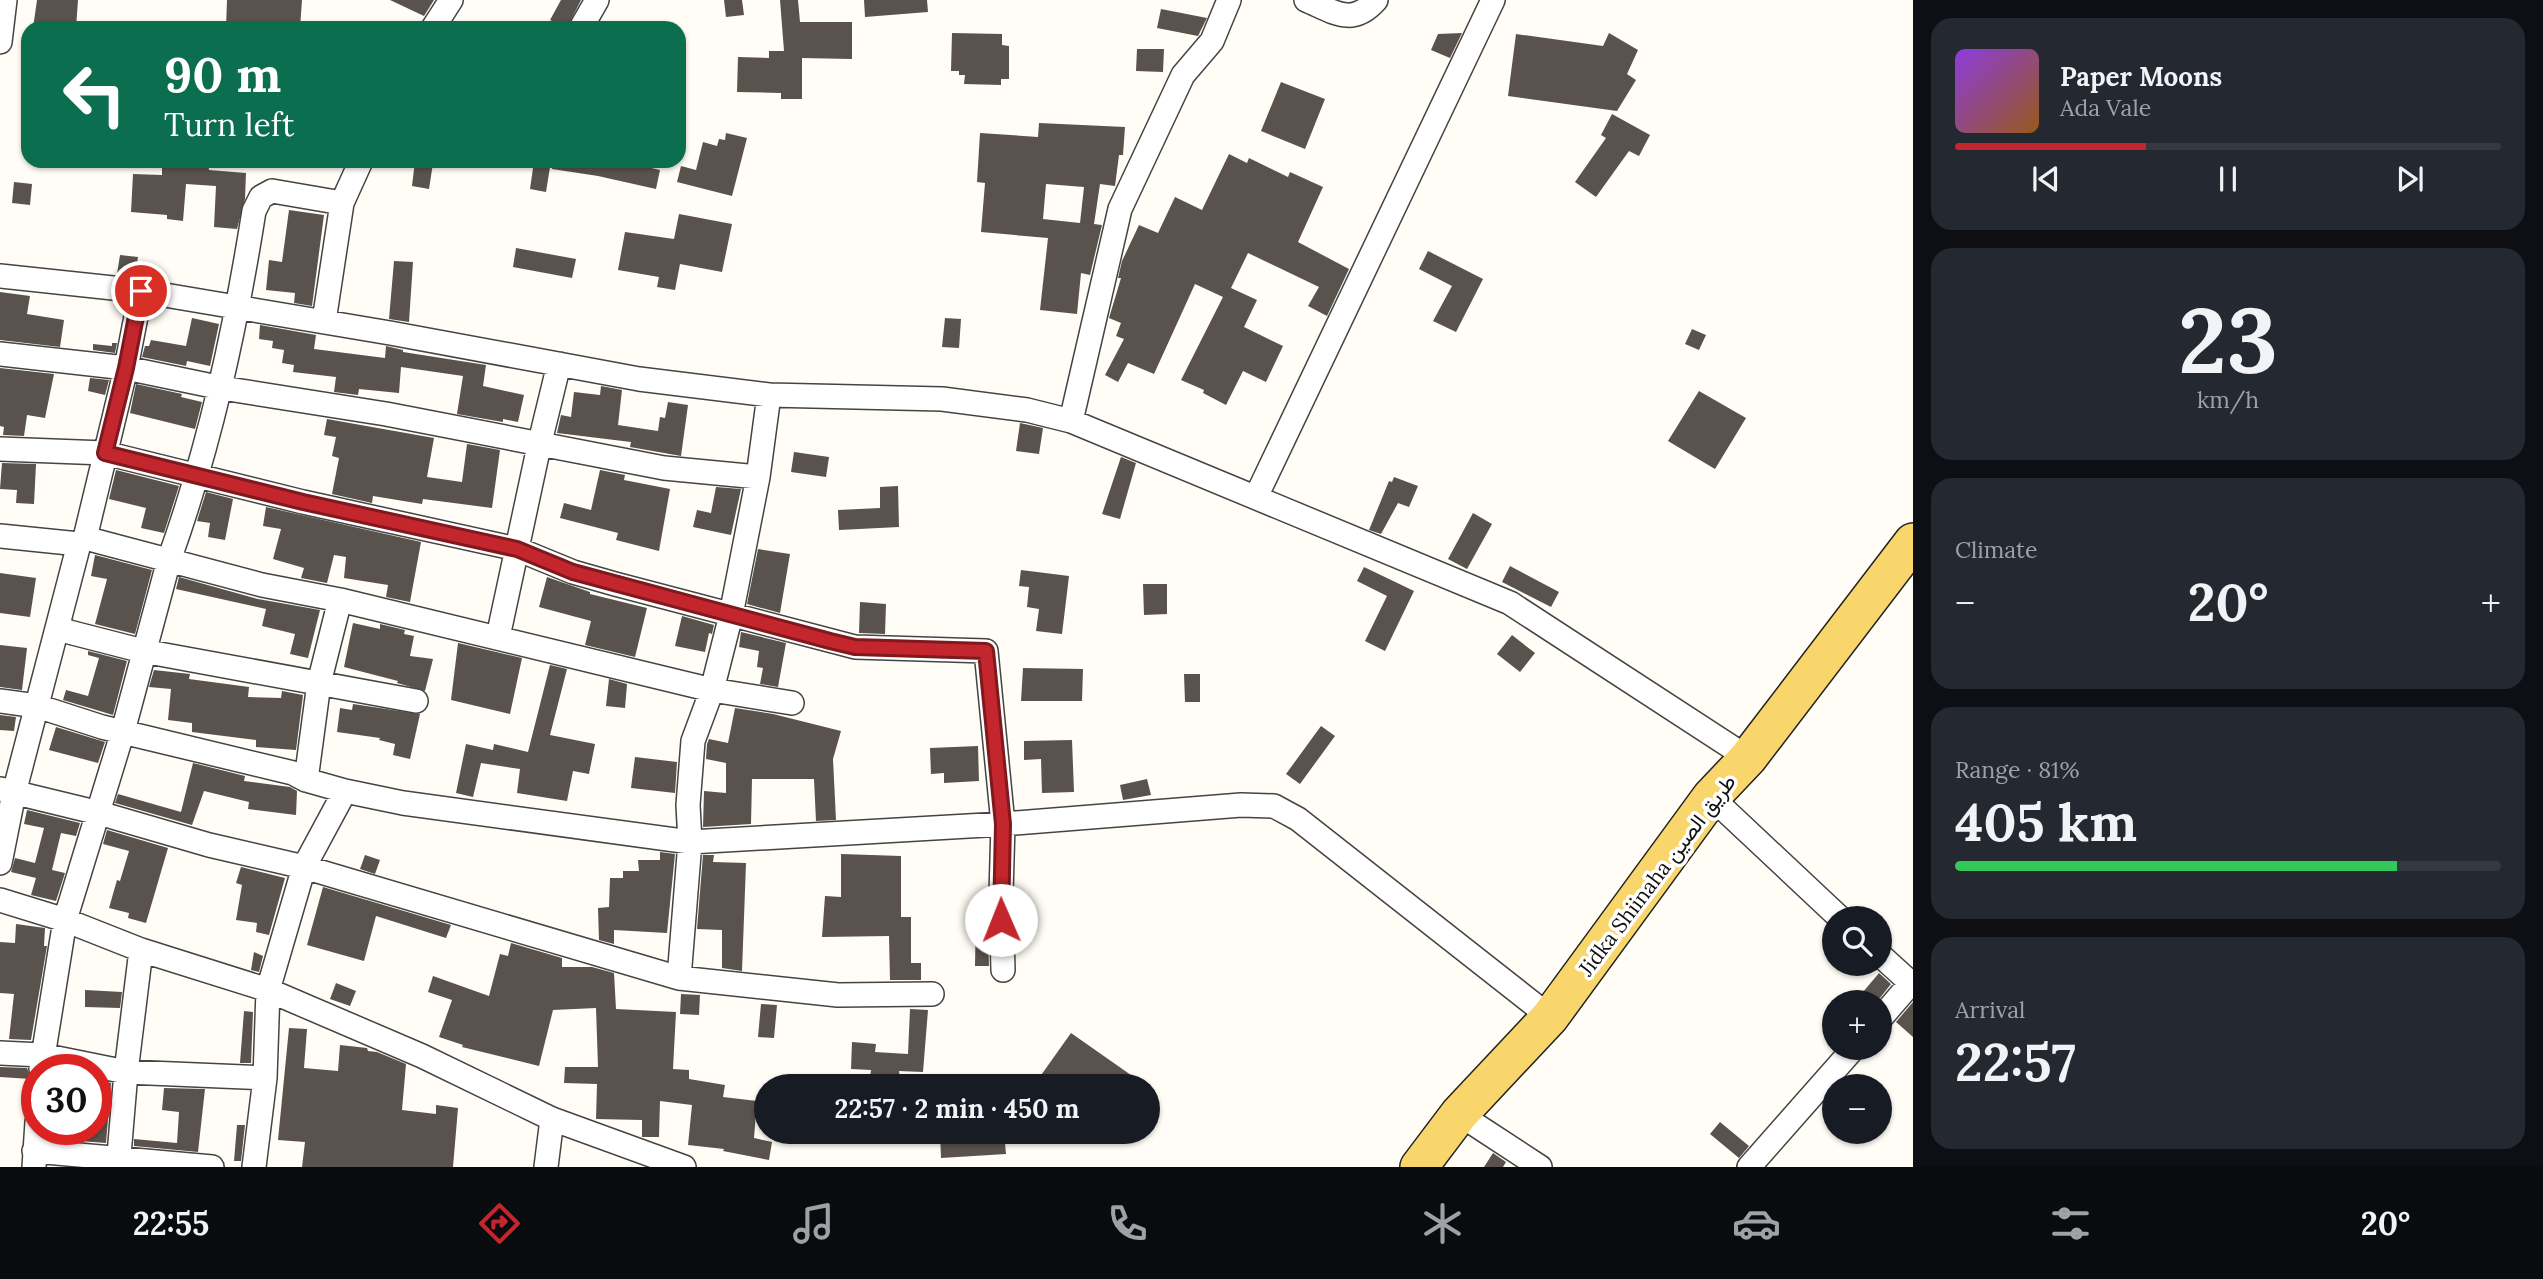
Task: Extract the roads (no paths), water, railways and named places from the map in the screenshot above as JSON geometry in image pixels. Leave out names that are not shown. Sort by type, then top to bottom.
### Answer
[{"type":"main road","name":"Jidka Shiinaha طريق الصين","points":[[1419,1167],[1459,1114],[1550,1017],[1712,797],[1748,758],[1913,542]]},
{"type":"street","points":[[0,42],[5,0]]},
{"type":"street","points":[[438,21],[451,0]]},
{"type":"street","points":[[584,21],[597,0]]},
{"type":"street","points":[[1070,421],[1120,208],[1183,75],[1212,41],[1229,0]]},
{"type":"street","points":[[1306,0],[1343,16],[1366,12],[1376,0]]},
{"type":"street","points":[[1256,497],[1493,0]]},
{"type":"street","points":[[324,321],[342,204],[358,168]]},
{"type":"street","points":[[43,1054],[65,920],[99,813],[169,560],[222,388],[239,308],[254,211],[261,197],[272,191],[342,204]]},
{"type":"street","points":[[0,276],[141,291],[324,321],[639,379],[769,395],[942,399],[1027,410],[1070,421],[1510,603],[1748,758]]},
{"type":"street","points":[[0,863],[7,791],[37,706],[39,690],[59,627],[126,368],[141,291]]},
{"type":"street","points":[[0,354],[126,368],[222,388],[386,414],[539,446],[664,468],[758,477]]},
{"type":"street","points":[[498,637],[559,364]]},
{"type":"street","points":[[679,978],[690,842],[688,805],[693,741],[712,690],[731,615],[758,477],[769,395]]},
{"type":"street","points":[[0,449],[105,453],[303,502],[517,549],[573,572],[855,647],[986,651],[1003,824],[1003,970]]},
{"type":"street","points":[[0,536],[82,541],[498,637],[712,690],[792,703]]},
{"type":"street","points":[[306,780],[319,683],[340,600]]},
{"type":"street","points":[[59,627],[143,651],[416,701]]},
{"type":"street","points":[[0,701],[37,706],[123,731],[293,773],[306,780],[345,791],[403,803],[690,842],[1003,824],[1177,808],[1274,806],[1298,819],[1550,1017]]},
{"type":"street","points":[[7,791],[99,813],[209,845],[304,867],[679,978],[838,995],[932,995]]},
{"type":"street","points":[[254,1167],[265,1078],[268,990],[304,867],[345,791]]},
{"type":"street","points":[[1712,797],[1827,906]]},
{"type":"street","points":[[0,900],[65,920],[141,950],[268,990],[422,1056],[552,1119],[684,1167]]},
{"type":"street","points":[[119,1163],[141,950]]},
{"type":"street","points":[[1892,966],[1912,984],[1892,1006]]},
{"type":"street","points":[[0,1053],[21,1058]]},
{"type":"street","points":[[1749,1167],[1843,1060]]},
{"type":"street","points":[[112,1070],[265,1078]]},
{"type":"street","points":[[1459,1114],[1539,1167]]},
{"type":"street","points":[[546,1167],[552,1119]]},
{"type":"street","points":[[34,1159],[212,1167]]}]
